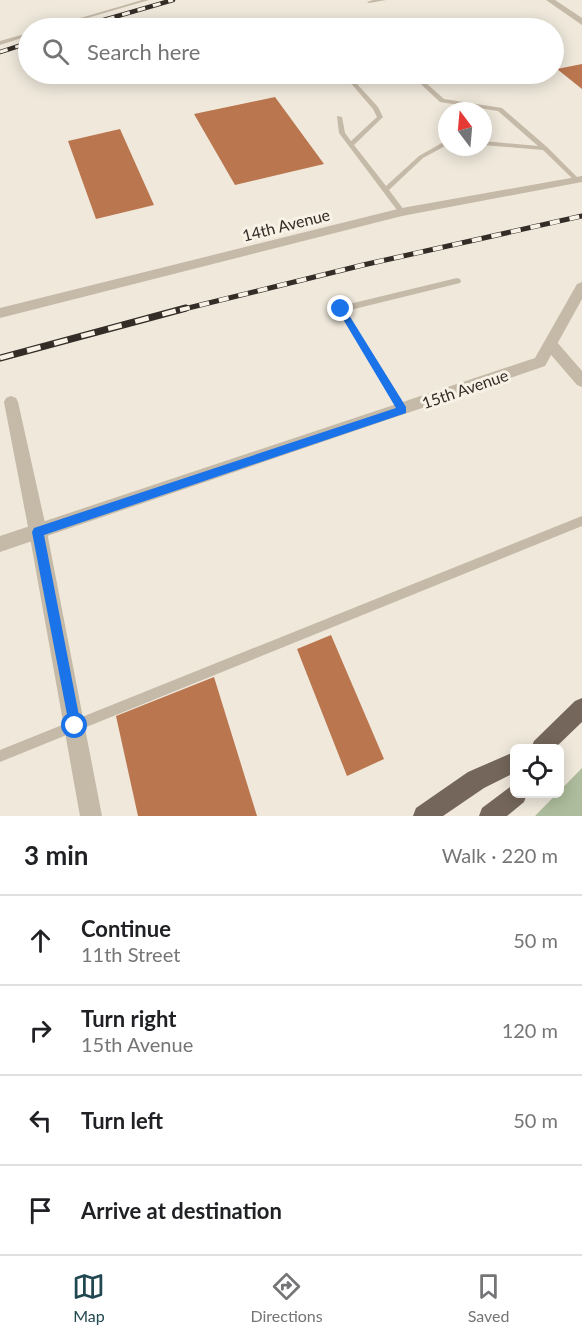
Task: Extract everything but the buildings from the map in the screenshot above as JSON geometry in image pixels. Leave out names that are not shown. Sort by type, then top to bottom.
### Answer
[{"type":"main road","points":[[545,744],[582,708]]},
{"type":"main road","points":[[424,816],[476,780],[510,764]]},
{"type":"main road","points":[[490,816],[511,798]]},
{"type":"street","points":[[550,0],[582,22]]},
{"type":"street","name":"14th Avenue","points":[[0,313],[402,212],[579,180]]},
{"type":"street","name":"15th Avenue","points":[[0,544],[540,362],[582,287]]},
{"type":"street","points":[[551,345],[582,381]]},
{"type":"street","points":[[5,404],[38,532],[91,816]]},
{"type":"lane","points":[[84,18],[147,0]]},
{"type":"lane","points":[[369,2],[384,0]]},
{"type":"lane","points":[[0,43],[18,38]]},
{"type":"lane","points":[[350,145],[380,117],[376,108],[354,84]]},
{"type":"lane","points":[[424,84],[442,101],[500,109],[579,180]]},
{"type":"lane","points":[[339,117],[342,134],[402,212]]},
{"type":"lane","points":[[492,144],[545,148]]},
{"type":"lane","points":[[385,190],[421,157],[438,147]]},
{"type":"lane","points":[[402,410],[341,309],[457,281]]},
{"type":"lane","points":[[0,756],[582,520]]},
{"type":"green space","points":[[582,768],[582,816],[535,816],[553,798],[564,798],[564,786]]},
{"type":"railway","points":[[111,18],[173,0]]},
{"type":"railway","points":[[0,52],[18,46]]},
{"type":"railway","points":[[180,310],[363,265],[582,216]]},
{"type":"railway","points":[[0,358],[186,308]]},
{"type":"route","points":[[75,726],[38,532],[402,410],[341,309]]}]
